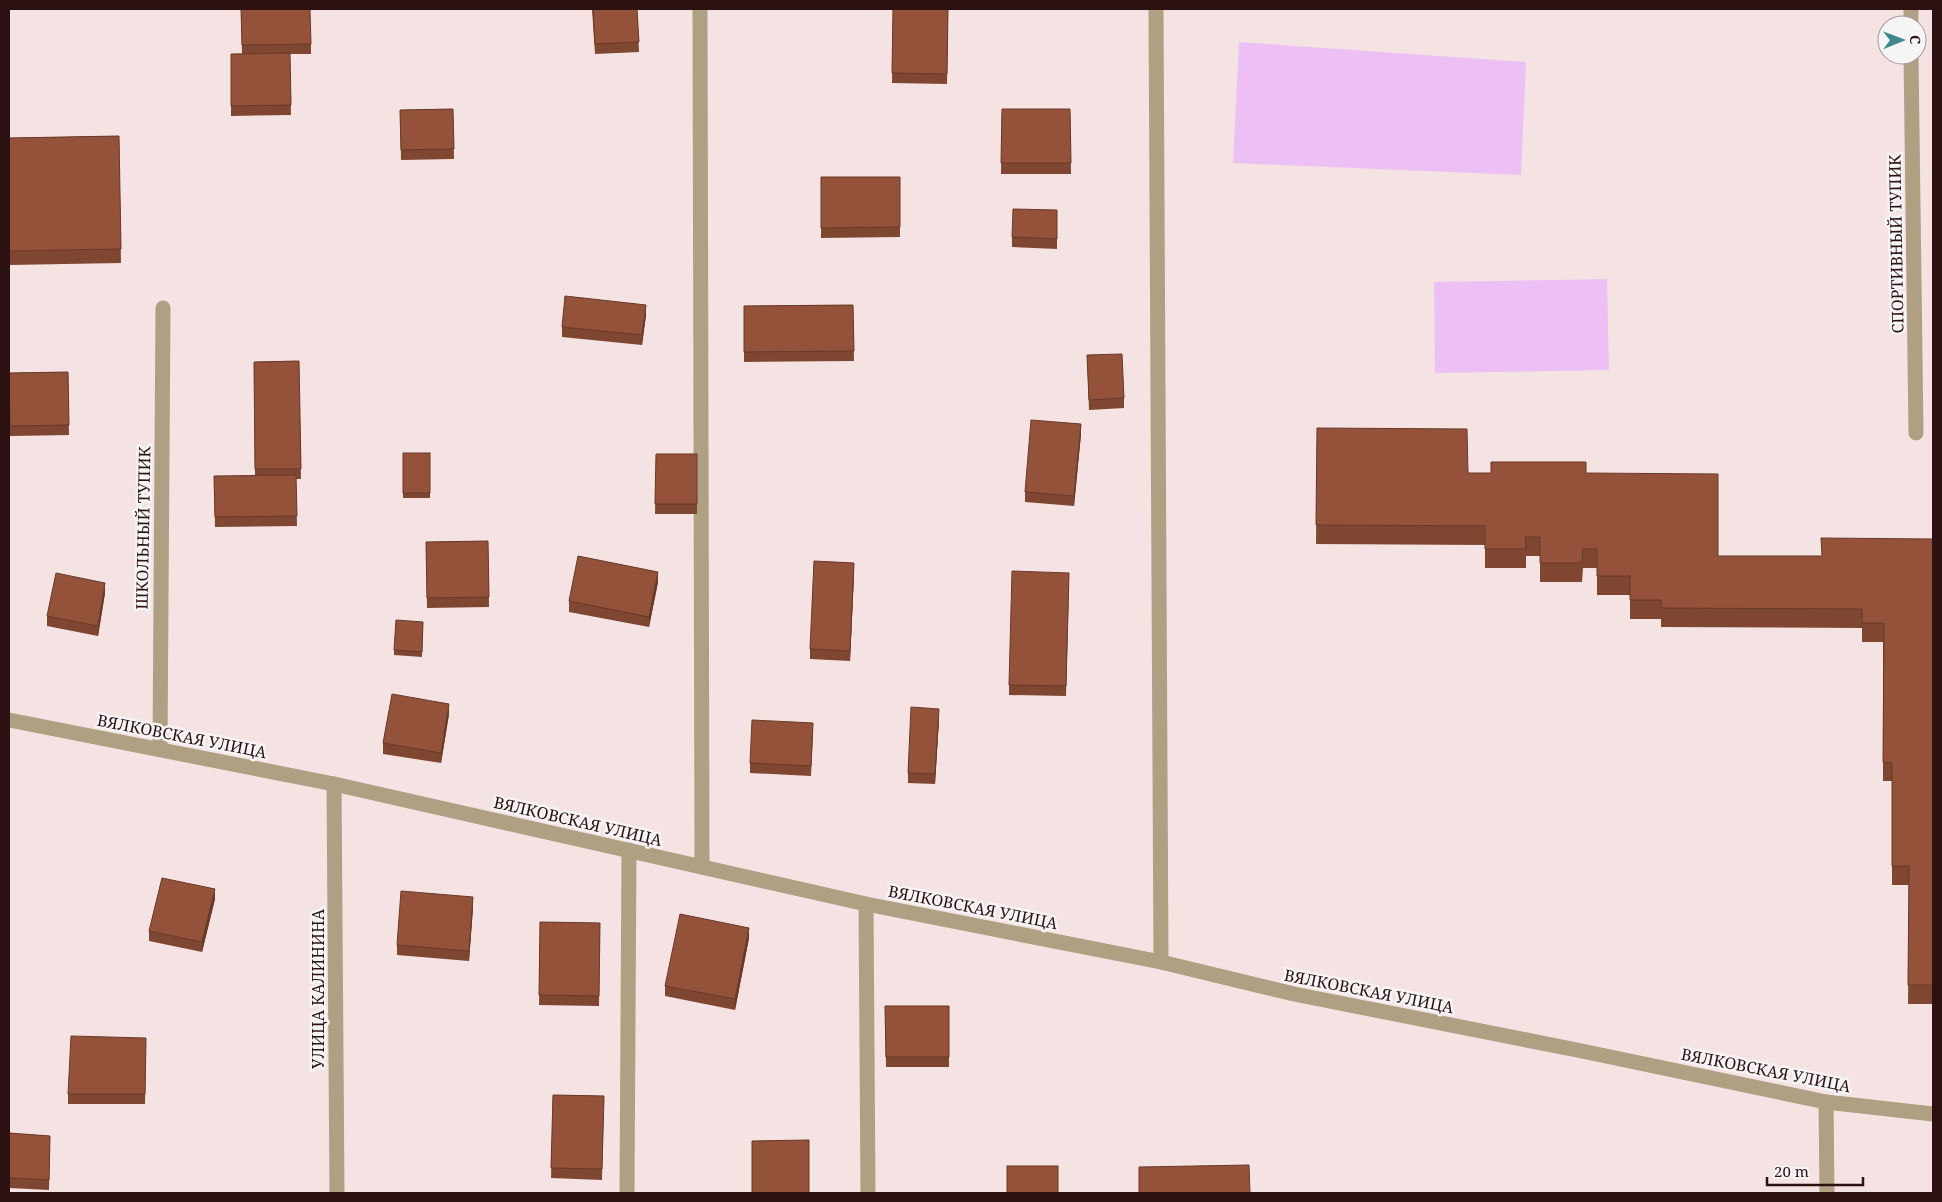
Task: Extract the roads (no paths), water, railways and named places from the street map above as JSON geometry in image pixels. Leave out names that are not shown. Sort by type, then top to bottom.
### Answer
[{"type":"street","points":[[700,9],[702,866]]},
{"type":"street","points":[[1156,9],[1161,962]]},
{"type":"street","name":"СПОРТИВНЫЙ ТУПИК","points":[[1911,65],[1916,433]]},
{"type":"street","name":"ШКОЛЬНЫЙ ТУПИК","points":[[160,748],[163,308]]},
{"type":"street","name":"ВЯЛКОВСКАЯ УЛИЦА","points":[[9,720],[160,748],[334,784],[866,904],[1161,962],[1294,994],[1826,1102],[1933,1114]]},
{"type":"street","name":"УЛИЦА КАЛИНИНА","points":[[334,784],[337,1193]]},
{"type":"street","points":[[627,1193],[629,850]]},
{"type":"street","points":[[866,904],[868,1193]]},
{"type":"street","points":[[1826,1102],[1827,1193]]}]
